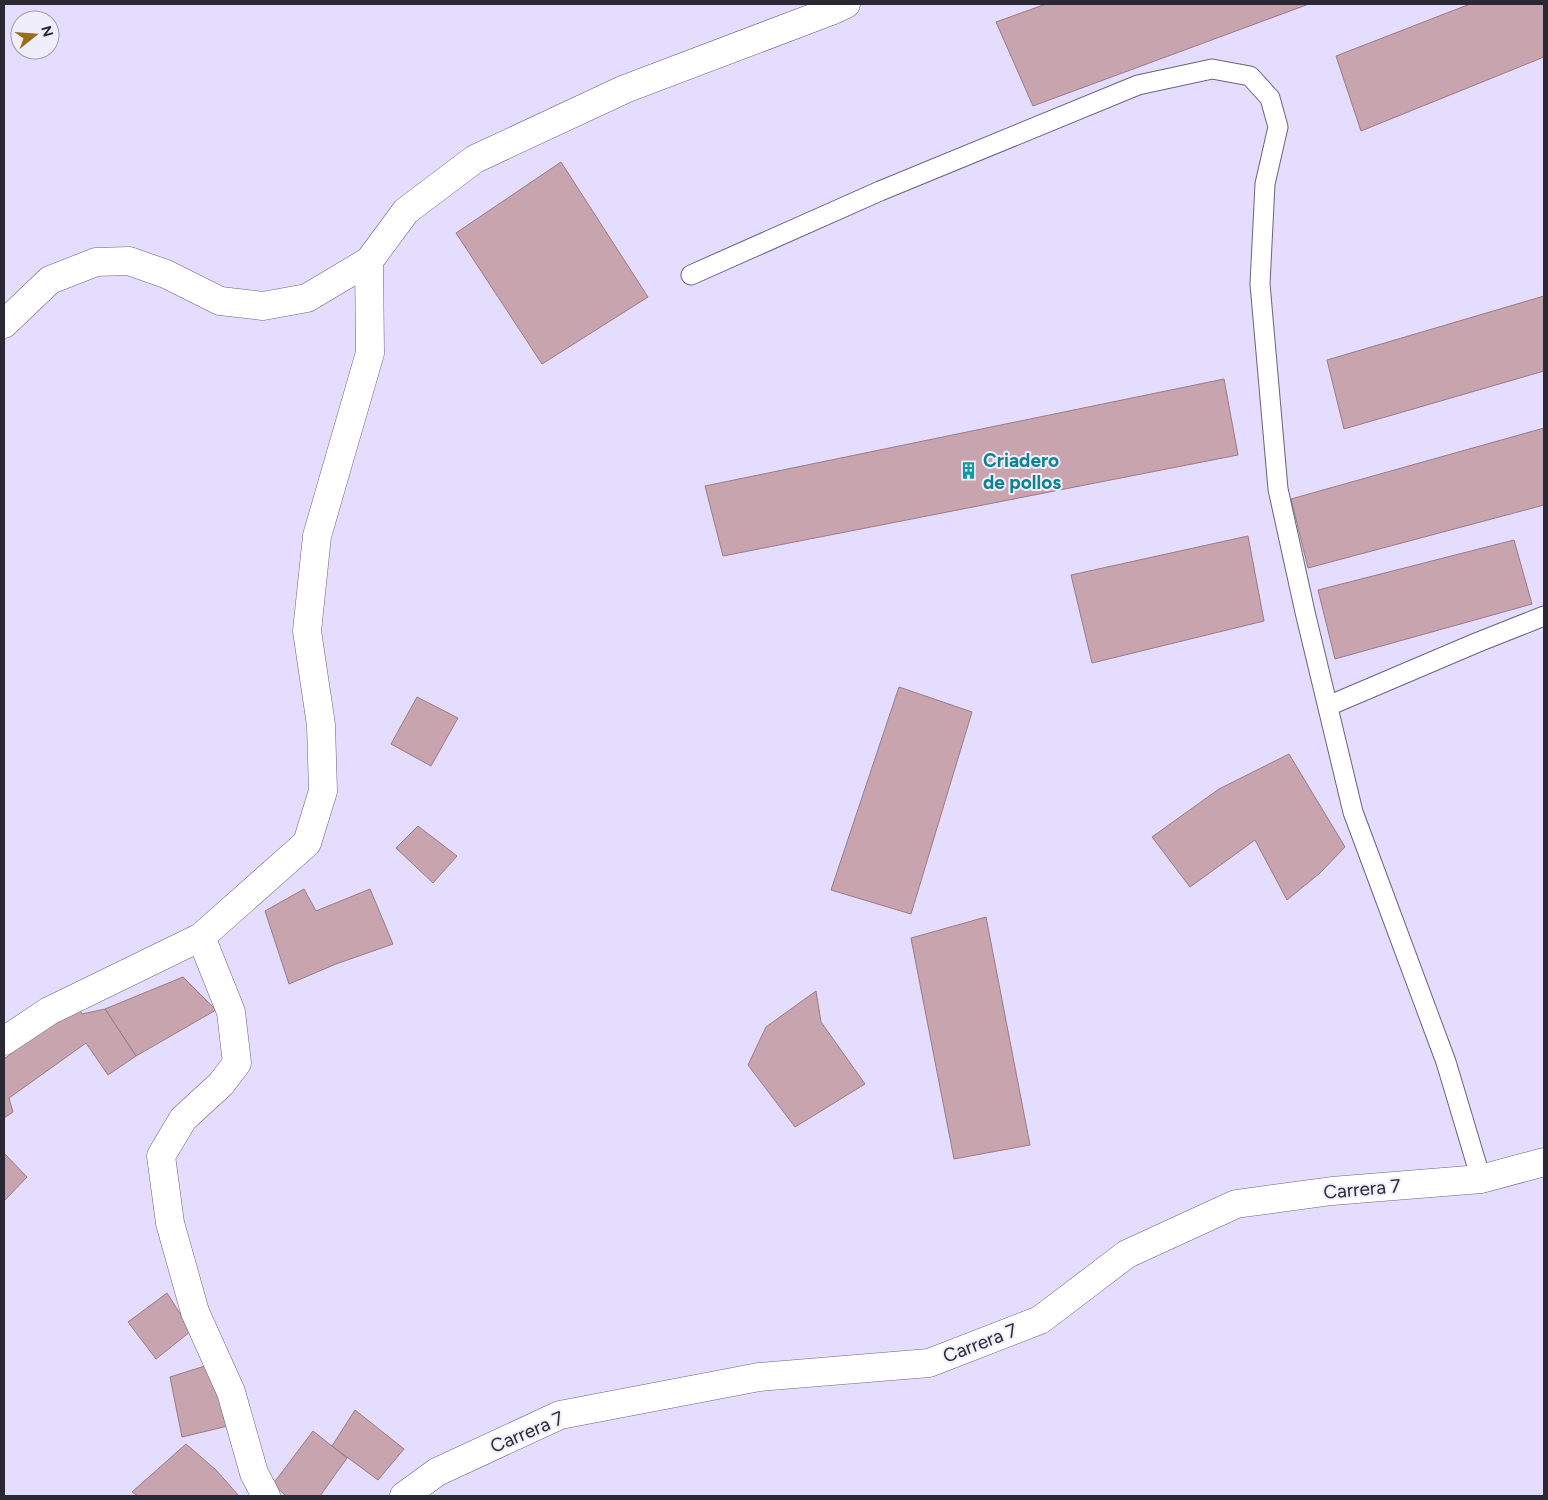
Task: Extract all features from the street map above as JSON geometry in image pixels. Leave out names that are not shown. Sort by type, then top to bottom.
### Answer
[{"type":"street","points":[[4,324],[50,280],[96,262],[129,261],[166,274],[220,301],[263,306],[307,298],[368,261],[406,211],[475,160],[625,89],[846,4]]},
{"type":"street","points":[[4,1041],[49,1011],[201,937],[307,843],[323,791],[321,725],[306,631],[317,536],[370,353],[368,261]]},
{"type":"street","points":[[201,937],[231,1012],[237,1063],[221,1084],[183,1119],[161,1156],[170,1223],[194,1312],[231,1392],[254,1473],[266,1496]]},
{"type":"street","name":"Carrera 7","points":[[404,1496],[437,1472],[560,1415],[758,1377],[930,1363],[1040,1320],[1126,1254],[1236,1204],[1332,1191],[1481,1179],[1544,1162]]},
{"type":"lane","points":[[691,275],[880,191],[1138,85],[1212,69],[1250,76],[1270,98],[1278,127],[1265,184],[1260,284],[1278,489],[1305,612],[1353,812],[1446,1062],[1481,1179]]},
{"type":"lane","points":[[1328,706],[1544,616]]},
{"type":"building","points":[[1046,4],[1309,4],[1033,106],[996,22]]},
{"type":"building","points":[[1470,4],[1544,4],[1544,57],[1361,131],[1336,56]]},
{"type":"building","points":[[561,162],[648,297],[542,364],[456,233]]},
{"type":"building","points":[[1544,296],[1544,371],[1344,429],[1327,360]]},
{"type":"building","name":"Criadero de pollos","points":[[1224,379],[1238,455],[723,556],[705,486]]},
{"type":"building","points":[[1544,428],[1544,505],[1308,568],[1291,499]]},
{"type":"building","points":[[1248,536],[1264,621],[1092,663],[1071,575]]},
{"type":"building","points":[[1514,540],[1532,604],[1335,659],[1318,590]]},
{"type":"building","points":[[899,687],[972,712],[911,914],[831,890]]},
{"type":"building","points":[[417,697],[458,718],[431,766],[391,744]]},
{"type":"building","points":[[1289,754],[1345,847],[1320,873],[1287,900],[1255,840],[1190,887],[1152,837],[1219,789]]},
{"type":"building","points":[[418,826],[457,856],[433,883],[396,848]]},
{"type":"building","points":[[304,889],[316,911],[370,889],[393,944],[336,964],[289,984],[265,911]]},
{"type":"building","points":[[986,917],[1030,1145],[954,1159],[911,938]]},
{"type":"building","points":[[183,977],[216,1010],[136,1056],[105,1009]]},
{"type":"building","points":[[816,991],[821,1022],[865,1084],[795,1127],[748,1065],[766,1027]]},
{"type":"building","points":[[77,1005],[82,1014],[105,1009],[136,1056],[108,1075],[86,1043],[9,1098],[13,1112],[4,1118],[4,1059]]},
{"type":"building","points":[[4,1153],[27,1177],[4,1201]]},
{"type":"building","points":[[167,1293],[191,1331],[156,1359],[128,1322]]},
{"type":"building","points":[[208,1365],[228,1426],[182,1437],[170,1377]]},
{"type":"building","points":[[355,1410],[404,1449],[378,1480],[332,1446]]},
{"type":"building","points":[[313,1431],[347,1458],[320,1496],[286,1496],[273,1484]]},
{"type":"building","points":[[186,1444],[216,1470],[239,1496],[138,1496],[132,1492]]},
{"type":"place","name":"Criadero de pollos","points":[[969,471]]}]
